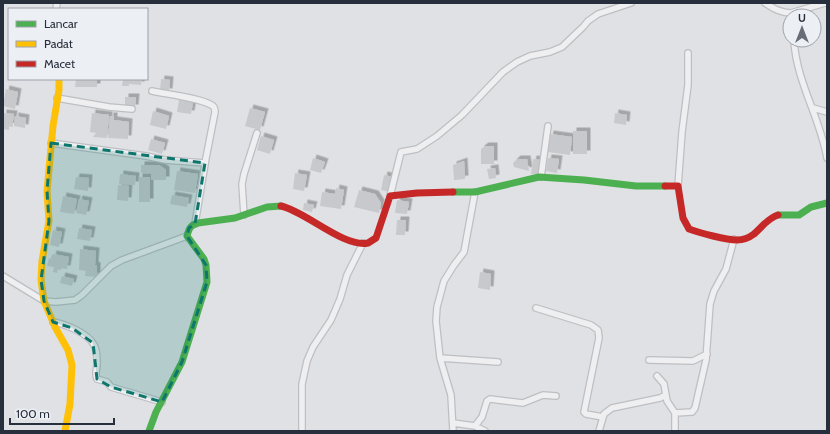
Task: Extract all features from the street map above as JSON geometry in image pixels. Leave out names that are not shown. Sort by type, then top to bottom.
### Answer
[{"type":"street","points":[[149,431],[156,412],[184,355],[207,282],[208,274],[206,265],[187,236],[189,228],[195,224],[226,220],[274,206],[284,206],[312,222],[356,243],[372,242],[376,238],[390,196],[402,151],[417,149],[437,136],[462,115],[503,72],[517,62],[530,56],[550,52],[562,47],[588,21],[598,14],[631,3]]},
{"type":"street","points":[[764,3],[782,11]]},
{"type":"street","points":[[810,8],[825,3]]},
{"type":"street","points":[[795,48],[797,62],[804,86],[826,144],[827,158]]},
{"type":"street","points":[[688,53],[688,85],[682,132],[678,186],[683,218],[689,229],[737,240],[749,238],[771,217],[780,214],[799,215],[811,207],[827,203]]},
{"type":"street","points":[[59,80],[47,191],[48,221],[41,271],[44,301],[68,350],[72,365],[70,404],[64,431]]},
{"type":"street","points":[[152,92],[197,100],[213,106],[214,108],[213,127],[205,163],[195,224]]},
{"type":"street","points":[[58,98],[109,107],[132,109]]},
{"type":"street","points":[[813,108],[827,112]]},
{"type":"street","points":[[541,177],[548,126]]},
{"type":"street","points":[[244,216],[242,184],[257,133]]},
{"type":"street","points":[[51,143],[165,160],[205,163]]},
{"type":"street","points":[[390,196],[417,193],[475,192],[541,177],[636,186],[678,186]]},
{"type":"street","points":[[453,431],[451,395],[440,358],[436,307],[444,281],[464,252],[475,192]]},
{"type":"street","points":[[3,276],[44,301],[56,302],[75,300],[111,266],[122,260],[187,236]]},
{"type":"street","points":[[676,413],[694,411],[703,377],[707,354],[710,304],[714,291],[726,269],[734,239]]},
{"type":"street","points":[[302,431],[302,384],[307,361],[313,347],[334,314],[340,299],[346,275],[363,243]]},
{"type":"street","points":[[536,308],[591,325],[598,330],[599,338],[584,412],[586,414],[602,417]]},
{"type":"street","points":[[53,322],[67,325],[93,343],[97,358],[97,379],[107,382],[111,387],[162,402]]},
{"type":"street","points":[[650,360],[693,361],[707,354]]},
{"type":"street","points":[[440,358],[498,362]]},
{"type":"street","points":[[657,376],[664,384],[668,404],[676,413],[677,431]]},
{"type":"street","points":[[475,426],[482,417],[487,401],[490,399],[523,403],[542,394],[556,396]]},
{"type":"street","points":[[599,431],[602,417],[612,408],[660,398],[666,395]]},
{"type":"street","points":[[453,423],[475,426],[485,431]]},
{"type":"highlighted area","points":[[51,143],[205,163],[195,224],[189,228],[187,236],[206,265],[207,282],[182,362],[162,402],[111,387],[97,379],[93,343],[72,328],[53,322],[44,301],[41,280],[49,221],[47,191]]},
{"type":"building","points":[[161,79],[170,80],[169,92],[160,91]]},
{"type":"building","points":[[76,80],[97,80],[97,87],[75,87]]},
{"type":"building","points":[[123,80],[142,80],[141,85],[129,84],[129,86],[122,86]]},
{"type":"building","points":[[6,89],[18,92],[15,109],[3,106]]},
{"type":"building","points":[[125,97],[136,97],[135,108],[125,108]]},
{"type":"building","points":[[179,100],[193,102],[191,114],[177,112]]},
{"type":"building","points":[[250,108],[265,112],[260,130],[245,126]]},
{"type":"building","points":[[153,111],[169,116],[166,129],[150,125]]},
{"type":"building","points":[[3,113],[14,114],[12,127],[9,126],[9,130],[3,129]]},
{"type":"building","points":[[92,113],[109,115],[107,138],[93,137],[96,133],[90,132]]},
{"type":"building","points":[[615,113],[627,115],[626,125],[614,123]]},
{"type":"building","points":[[15,116],[26,118],[25,128],[14,126]]},
{"type":"building","points":[[110,116],[114,116],[114,120],[129,122],[128,139],[108,138]]},
{"type":"building","points":[[573,131],[587,131],[587,154],[573,154]]},
{"type":"building","points":[[550,134],[572,137],[570,155],[548,152]]},
{"type":"building","points":[[261,136],[274,140],[270,154],[257,150]]},
{"type":"building","points":[[151,139],[165,143],[162,154],[148,150]]},
{"type":"building","points":[[485,146],[494,146],[494,164],[481,164],[481,149]]},
{"type":"building","points":[[313,158],[325,162],[321,173],[310,170]]},
{"type":"building","points":[[548,158],[559,159],[557,173],[546,171]]},
{"type":"building","points":[[517,159],[527,159],[529,171],[514,167],[513,163]]},
{"type":"building","points":[[533,159],[542,160],[540,175],[531,174]]},
{"type":"building","points":[[464,161],[465,179],[454,180],[453,165]]},
{"type":"building","points":[[141,165],[159,165],[166,170],[166,180],[151,180],[151,173],[141,173]]},
{"type":"building","points":[[495,168],[496,178],[489,179],[487,169]]},
{"type":"building","points":[[177,171],[198,174],[195,193],[174,190]]},
{"type":"building","points":[[295,173],[307,175],[304,191],[293,189]]},
{"type":"building","points":[[120,174],[136,176],[135,185],[119,184]]},
{"type":"building","points":[[384,175],[393,177],[390,192],[381,190]]},
{"type":"building","points":[[76,177],[89,178],[88,191],[74,189]]},
{"type":"building","points":[[139,177],[150,177],[150,202],[139,202]]},
{"type":"building","points":[[118,185],[129,186],[128,201],[117,200]]},
{"type":"building","points":[[336,188],[344,190],[341,209],[320,206],[322,192],[335,194]]},
{"type":"building","points":[[359,190],[375,194],[381,203],[379,213],[354,207]]},
{"type":"building","points":[[172,195],[189,198],[187,207],[170,204]]},
{"type":"building","points":[[63,196],[77,199],[74,214],[60,212]]},
{"type":"building","points":[[79,199],[89,201],[86,215],[76,213]]},
{"type":"building","points":[[397,200],[409,202],[407,214],[395,213]]},
{"type":"building","points":[[304,203],[314,205],[312,212],[303,210]]},
{"type":"building","points":[[397,220],[406,220],[405,235],[396,235]]},
{"type":"building","points":[[79,228],[92,230],[90,241],[77,239]]},
{"type":"building","points":[[53,230],[62,232],[59,247],[50,245]]},
{"type":"building","points":[[80,249],[96,251],[95,265],[97,266],[97,277],[85,276],[86,271],[79,270]]},
{"type":"building","points":[[53,254],[69,257],[67,269],[58,268],[57,273],[53,272],[54,267],[47,266],[49,258],[52,259]]},
{"type":"building","points":[[480,272],[491,274],[490,290],[478,288]]},
{"type":"building","points":[[62,276],[74,279],[72,286],[60,283]]},
{"type":"traffic: fast","points":[[453,192],[475,192],[539,177],[636,186],[665,186]]},
{"type":"traffic: fast","points":[[778,215],[799,215],[811,207],[827,203]]},
{"type":"traffic: fast","points":[[149,431],[156,412],[182,362],[207,282],[206,265],[204,259],[187,236],[188,231],[193,225],[198,223],[235,218],[267,207],[281,206]]},
{"type":"traffic: slow","points":[[59,80],[47,191],[49,221],[42,261],[41,280],[44,301],[55,327],[68,350],[72,365],[70,404],[65,431]]},
{"type":"traffic: jam","points":[[665,186],[678,186],[683,218],[689,229],[720,238],[732,240],[744,239],[754,234],[768,220],[778,215]]},
{"type":"traffic: jam","points":[[281,206],[291,209],[336,235],[358,243],[368,243],[376,238],[390,196],[417,193],[453,192]]}]
